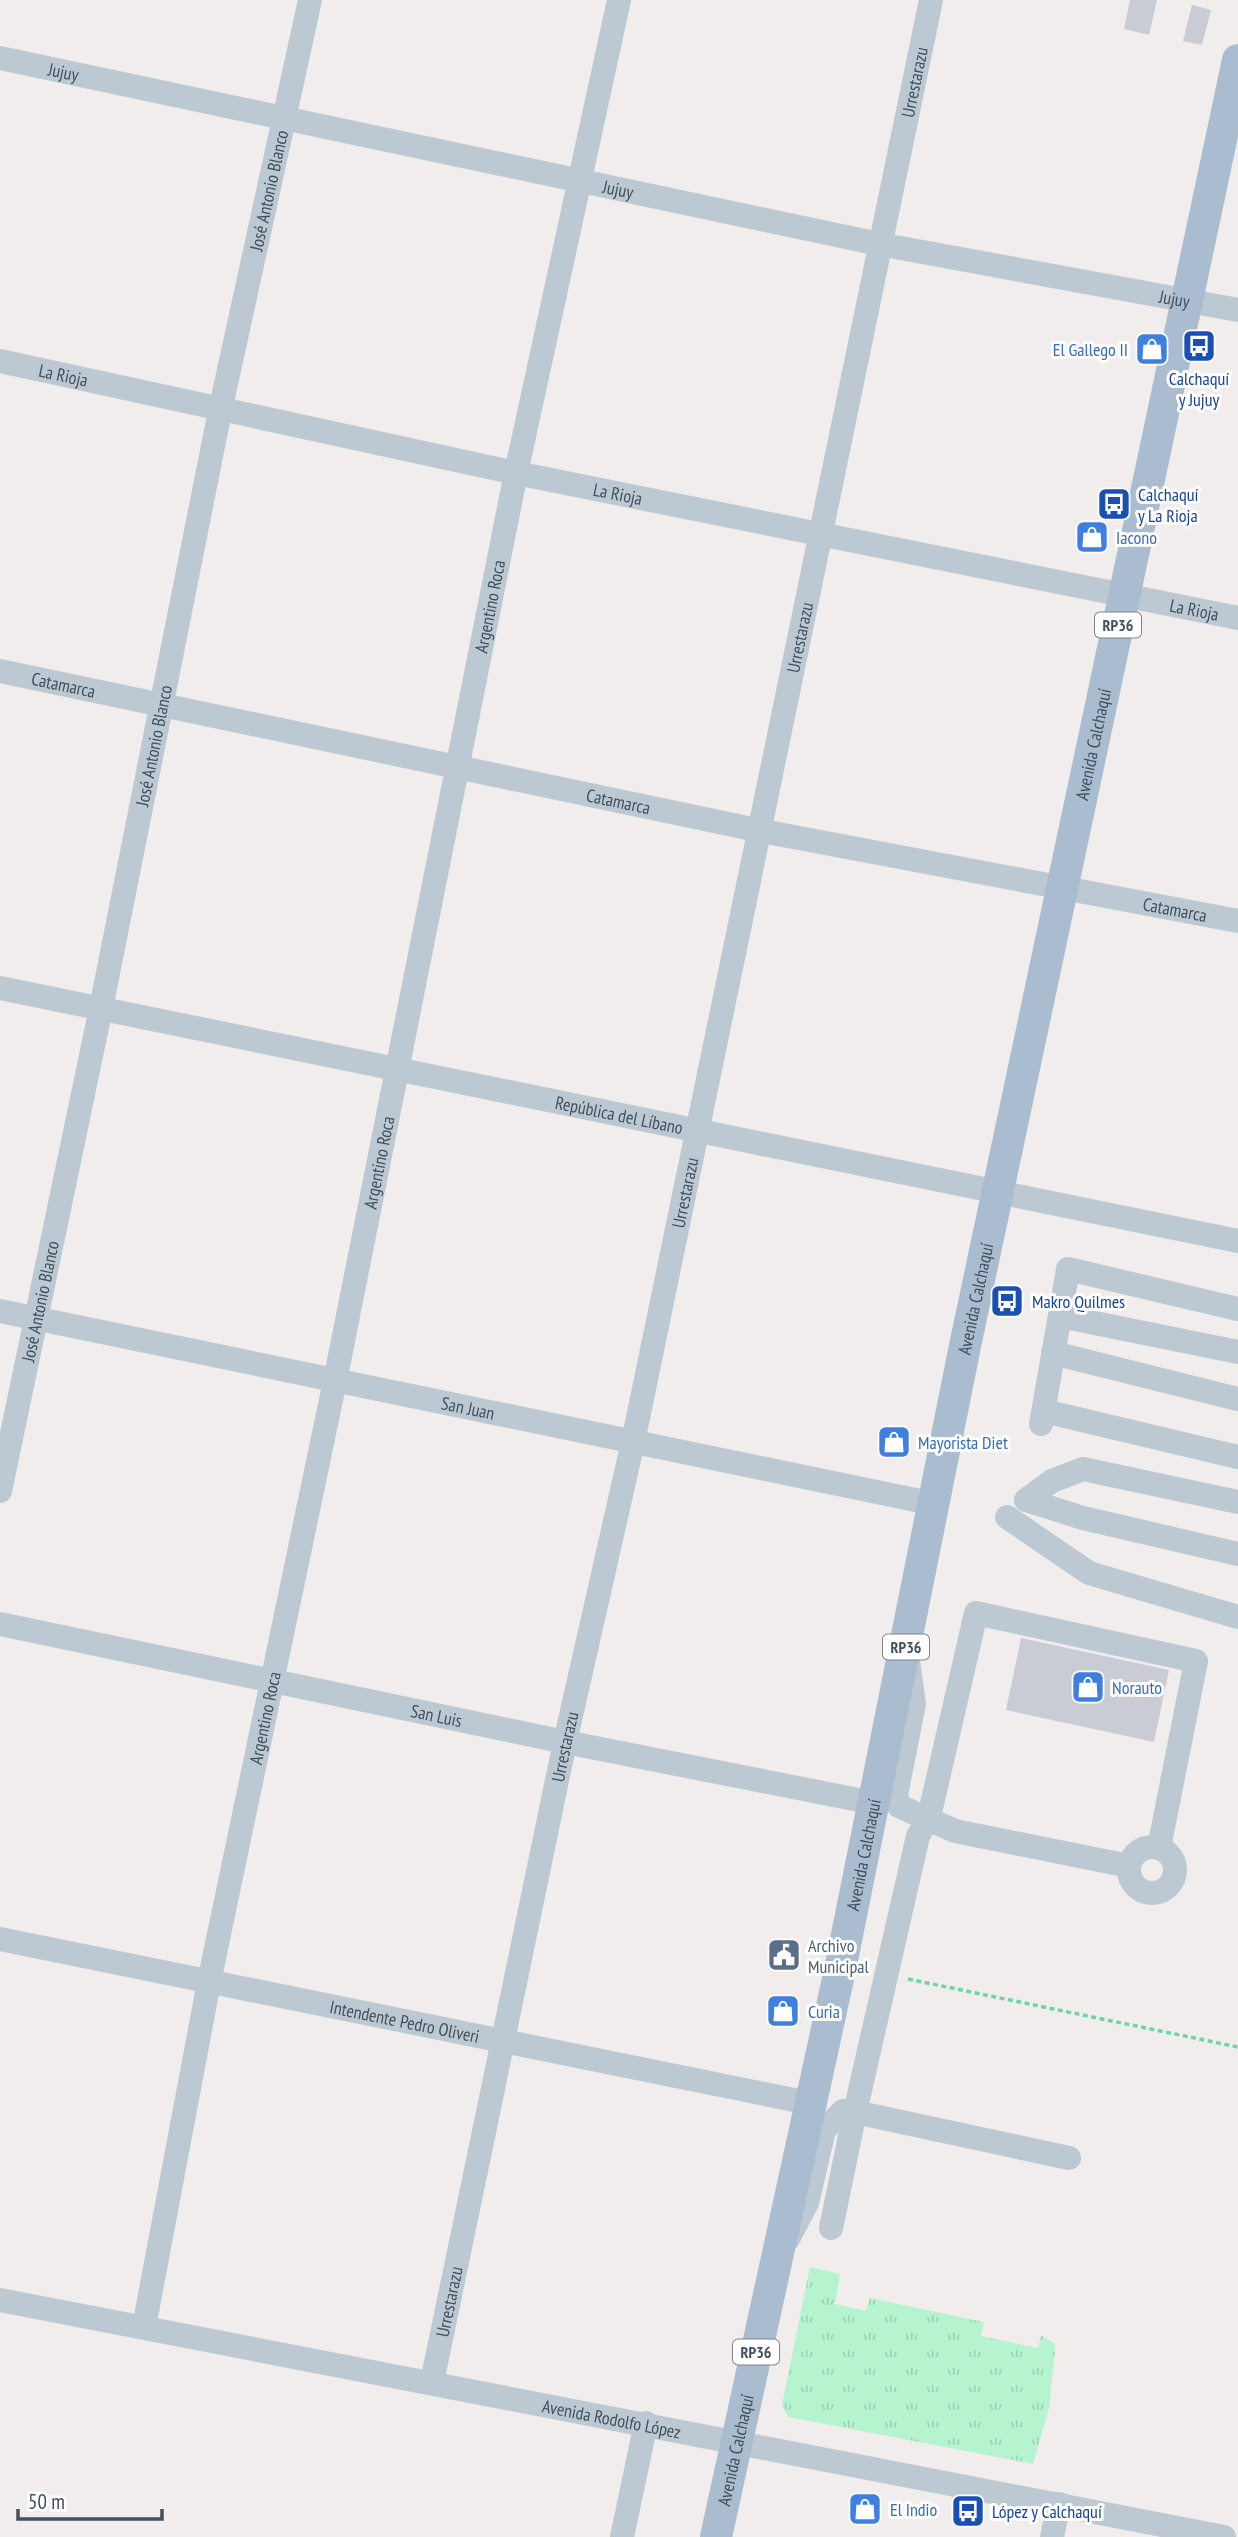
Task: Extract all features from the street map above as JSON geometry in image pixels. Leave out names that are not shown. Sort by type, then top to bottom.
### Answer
[{"type":"main road","name":"Avenida Calchaquí","points":[[716,2537],[841,1965],[966,1341],[1064,890],[1123,597],[1238,60]]},
{"type":"street","name":"José Antonio Blanco","points":[[0,1491],[38,1319],[220,411],[310,0]]},
{"type":"street","name":"Argentino Roca","points":[[144,2327],[209,1982],[270,1679],[335,1381],[516,473],[619,0]]},
{"type":"street","name":"Urrestarazu","points":[[432,2382],[565,1742],[633,1442],[757,830],[931,0]]},
{"type":"street","name":"Jujuy","points":[[0,58],[880,244],[1238,310]]},
{"type":"street","name":"La Rioja","points":[[0,361],[220,411],[516,473],[1238,618]]},
{"type":"street","name":"Catamarca","points":[[0,671],[757,830],[1238,921]]},
{"type":"street","name":"República del Líbano","points":[[0,988],[1238,1241]]},
{"type":"street","points":[[1238,1310],[1068,1269],[1042,1418],[1238,1457]]},
{"type":"street","name":"San Juan","points":[[0,1311],[935,1504]]},
{"type":"street","points":[[1060,1317],[1238,1352]]},
{"type":"street","points":[[1053,1353],[1238,1399]]},
{"type":"street","points":[[1238,1502],[1083,1469],[1052,1480],[1026,1500],[1083,1518],[1238,1555]]},
{"type":"street","points":[[1007,1517],[1089,1573],[1238,1617]]},
{"type":"street","points":[[831,2228],[918,1836],[929,1817],[976,1613],[1196,1661],[1159,1848]]},
{"type":"street","name":"San Luis","points":[[0,1624],[565,1742],[874,1803]]},
{"type":"street","points":[[906,1645],[914,1704],[895,1795],[899,1806],[929,1817],[955,1831],[1129,1866]]},
{"type":"street","points":[[1151,1847],[1159,1848],[1174,1863],[1174,1878],[1166,1888],[1154,1893],[1141,1891],[1131,1880],[1129,1866],[1137,1853],[1151,1847]]},
{"type":"street","name":"Intendente Pedro Oliveri","points":[[0,1938],[809,2103]]},
{"type":"street","points":[[774,2264],[807,2203],[824,2130],[842,2111],[1069,2158]]},
{"type":"street","name":"Avenida Rodolfo López","points":[[0,2300],[738,2440],[1224,2537]]},
{"type":"street","points":[[622,2537],[646,2423]]},
{"type":"street","points":[[1052,2537],[1059,2504]]},
{"type":"path","points":[[887,1975],[1238,2047]]},
{"type":"green space","points":[[810,2267],[840,2274],[835,2304],[866,2311],[870,2298],[984,2322],[981,2336],[1038,2348],[1041,2335],[1055,2344],[1049,2408],[1033,2464],[788,2417],[782,2405]]},
{"type":"building","points":[[1130,0],[1157,0],[1149,35],[1124,29]]},
{"type":"building","points":[[1192,5],[1211,10],[1202,45],[1183,41]]},
{"type":"building","name":"Norauto","points":[[1021,1638],[1169,1670],[1154,1742],[1006,1710]]},
{"type":"place","name":"Calchaquí y Jujuy","points":[[1199,346]]},
{"type":"place","name":"El Gallego II","points":[[1152,349]]},
{"type":"place","name":"Calchaquí y La Rioja","points":[[1114,504]]},
{"type":"place","name":"Iacono","points":[[1092,537]]},
{"type":"place","name":"Makro Quilmes","points":[[1007,1301]]},
{"type":"place","name":"Mayorista Diet","points":[[894,1442]]},
{"type":"place","name":"Norauto","points":[[1088,1687]]},
{"type":"place","name":"Archivo Municipal","points":[[784,1955]]},
{"type":"place","name":"Curia","points":[[783,2011]]},
{"type":"place","name":"El Indio","points":[[865,2509]]},
{"type":"place","name":"López y Calchaquí","points":[[968,2511]]}]
